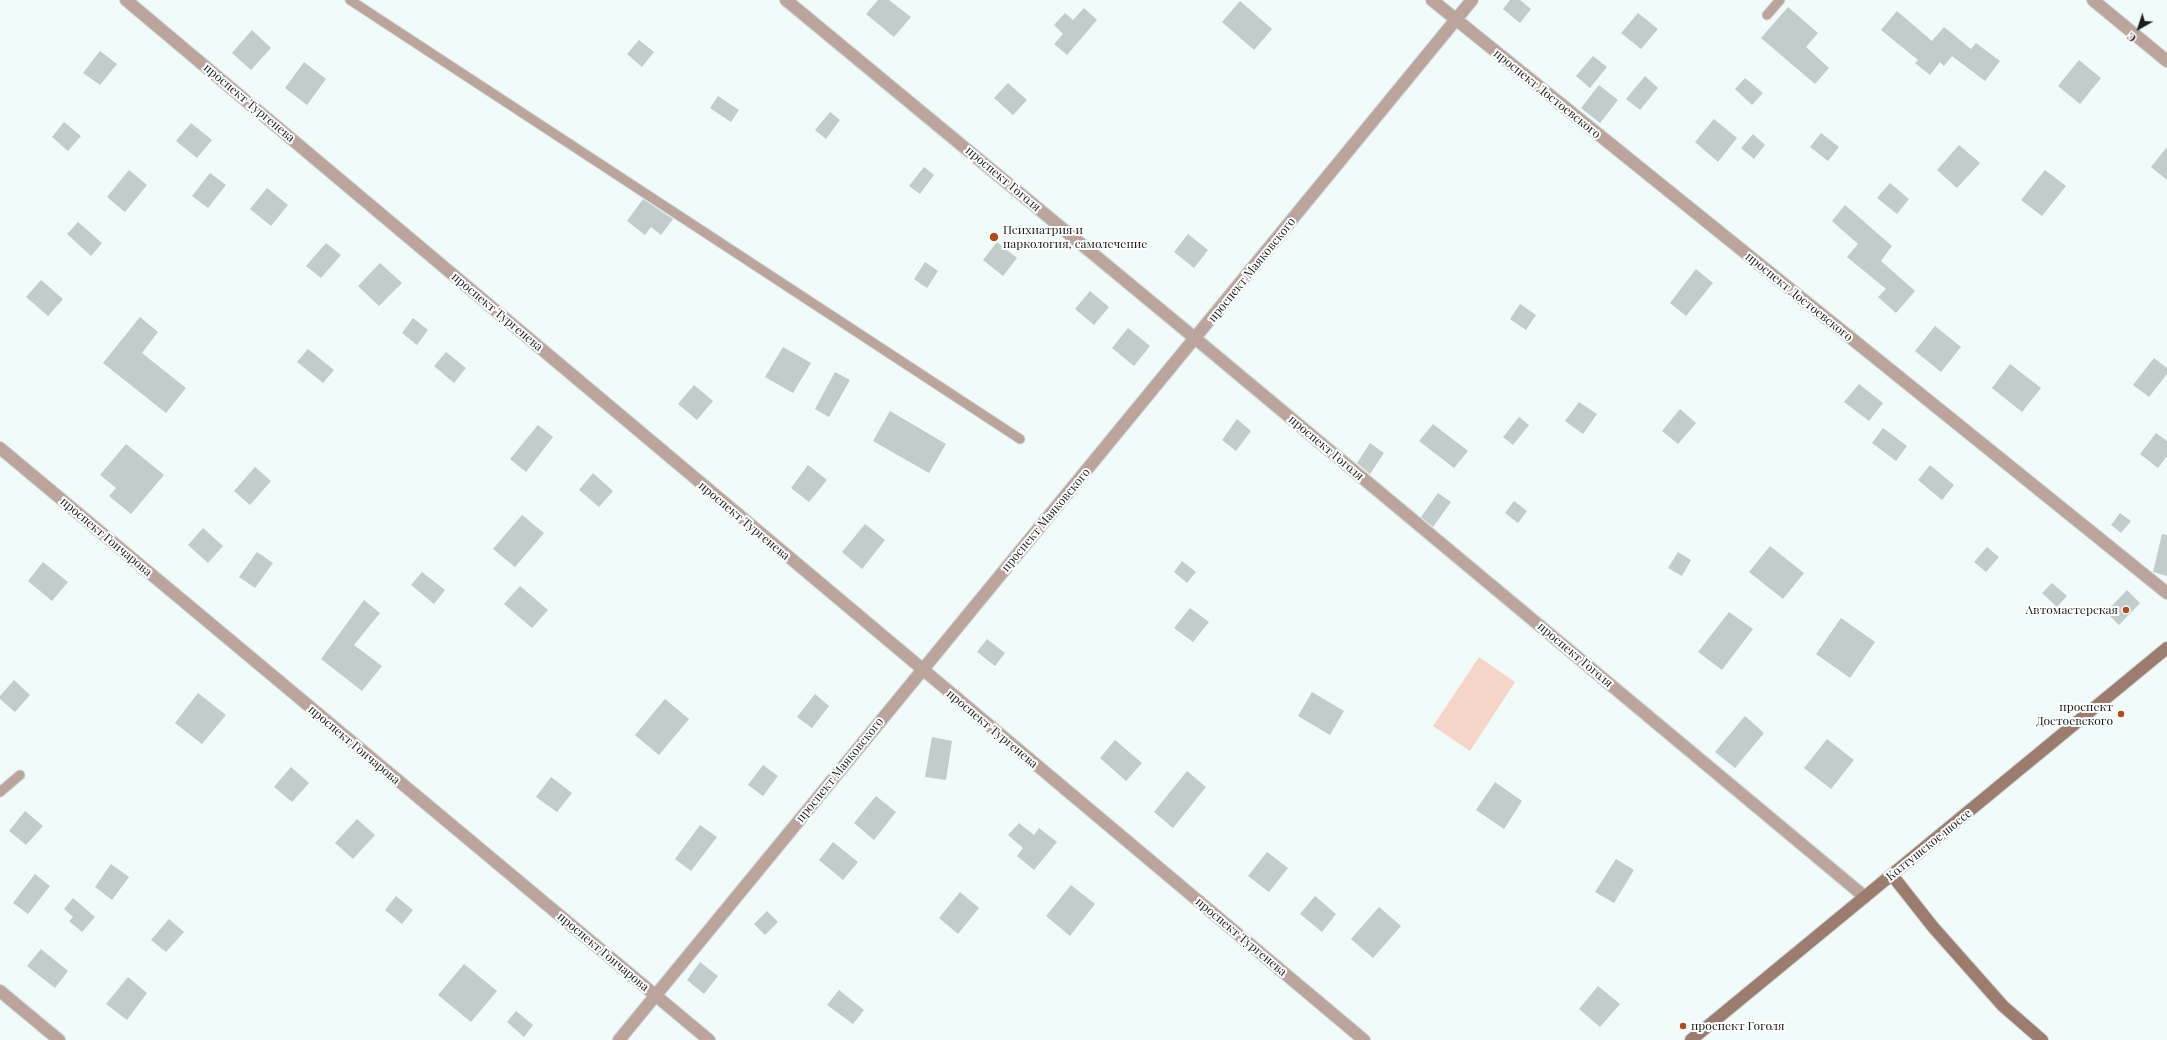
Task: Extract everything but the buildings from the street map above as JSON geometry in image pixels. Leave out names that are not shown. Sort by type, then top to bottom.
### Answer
[{"type":"main road","name":"Колтушское шоссе","points":[[1691,1040],[2167,648]]},
{"type":"main road","points":[[1892,875],[1933,927],[2003,1006],[2042,1040]]},
{"type":"street","name":"проспект Тургенева","points":[[126,0],[1364,1040]]},
{"type":"street","name":"проспект Гоголя","points":[[786,0],[1196,339],[1865,897]]},
{"type":"street","name":"проспект Достоевского","points":[[1432,0],[2167,593]]},
{"type":"street","name":"проспект Маяковского","points":[[619,1040],[1196,339],[1472,0]]},
{"type":"street","points":[[2093,0],[2167,61]]},
{"type":"street","name":"проспект Гончарова","points":[[0,448],[709,1040]]},
{"type":"street","points":[[0,991],[53,1038]]},
{"type":"lane","points":[[350,0],[1020,439]]},
{"type":"lane","points":[[1767,15],[1780,0]]},
{"type":"lane","points":[[0,792],[20,774]]},
{"type":"shaded area","points":[[1479,657],[1515,682],[1470,751],[1433,726]]},
{"type":"place","name":"Психиатрия и наркология, самолечение","points":[[994,237]]},
{"type":"place","name":"Автомастерская","points":[[2126,610]]},
{"type":"place","name":"проспект Достоевского","points":[[2121,714]]},
{"type":"place","name":"проспект Гоголя","points":[[1683,1026]]}]
